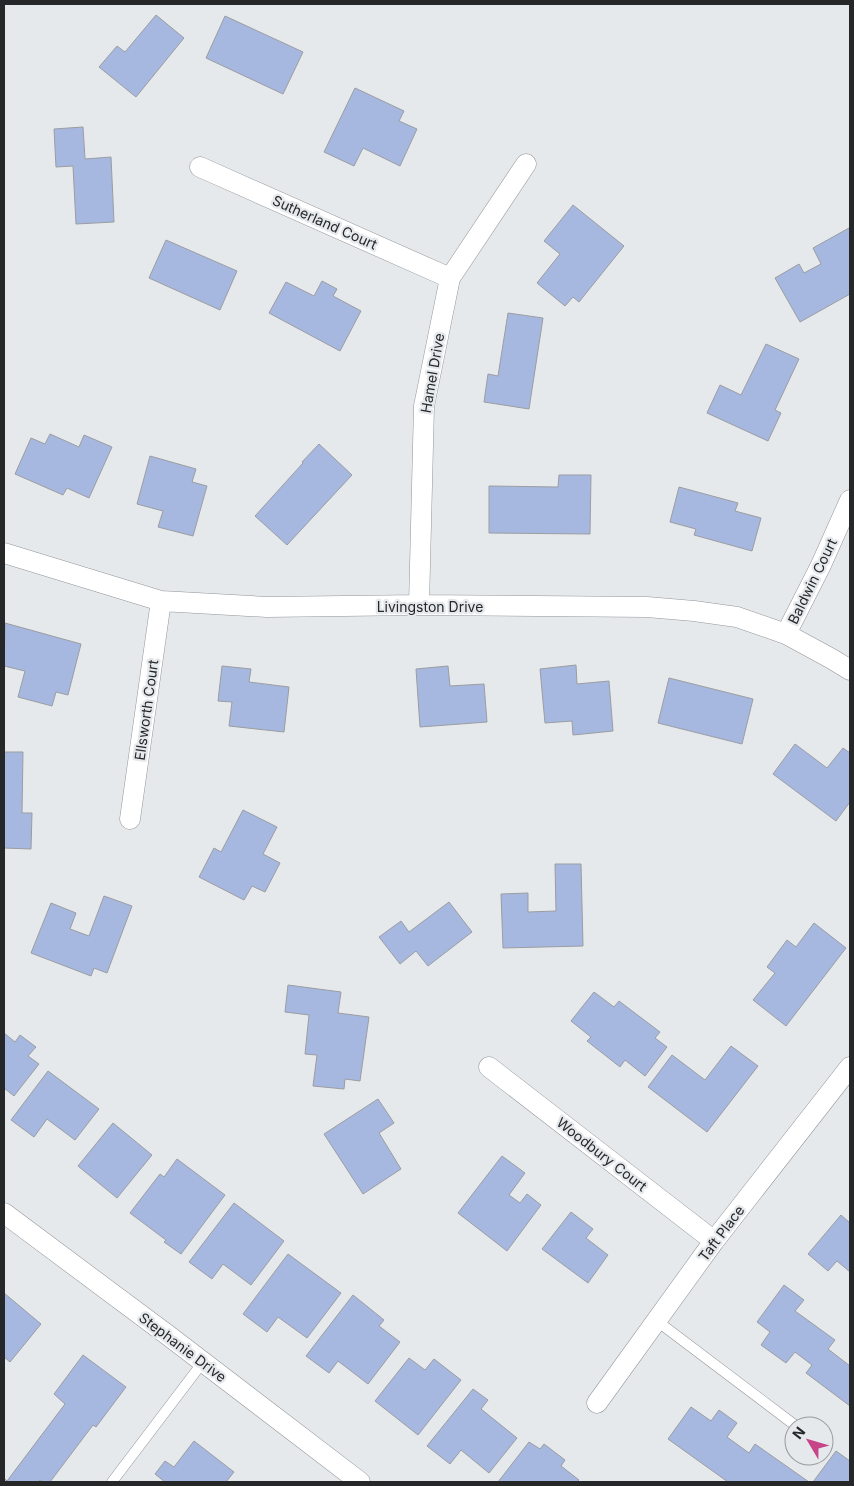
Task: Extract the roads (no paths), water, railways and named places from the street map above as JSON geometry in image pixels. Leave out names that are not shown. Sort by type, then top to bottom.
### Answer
[{"type":"street","name":"Hamel Drive","points":[[419,605],[424,406],[450,278],[526,164]]},
{"type":"street","name":"Sutherland Court","points":[[200,167],[450,278]]},
{"type":"street","name":"Baldwin Court","points":[[786,634],[821,565],[850,500]]},
{"type":"street","name":"Livingston Drive","points":[[4,553],[161,601],[267,608],[419,605],[647,607],[694,611],[737,617],[786,634],[850,670]]},
{"type":"street","name":"Ellsworth Court","points":[[130,819],[161,601]]},
{"type":"street","name":"Woodbury Court","points":[[489,1067],[714,1241]]},
{"type":"street","name":"Taft Place","points":[[598,1402],[714,1241],[850,1067]]},
{"type":"street","name":"Stephanie Drive","points":[[4,1213],[360,1482]]},
{"type":"lane","points":[[656,1321],[784,1417]]},
{"type":"lane","points":[[112,1482],[203,1362]]}]
